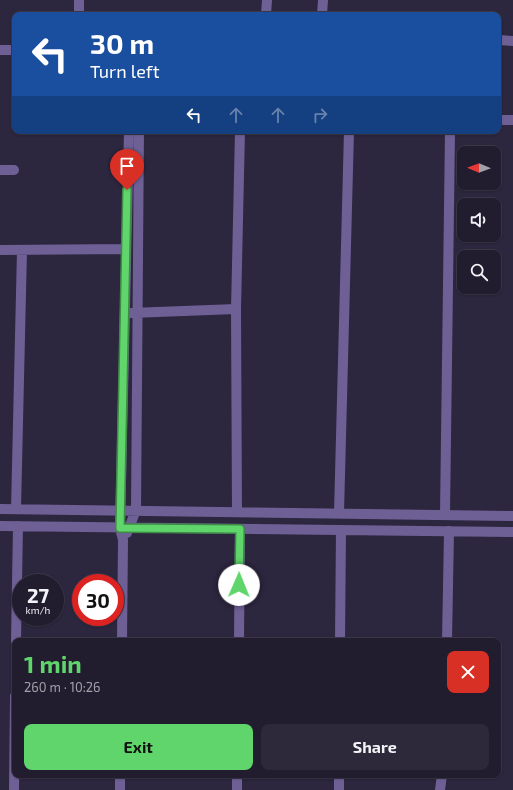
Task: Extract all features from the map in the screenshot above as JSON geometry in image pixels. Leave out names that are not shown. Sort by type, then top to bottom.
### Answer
[{"type":"street","points":[[79,0],[79,12]]},
{"type":"street","points":[[266,12],[267,0]]},
{"type":"street","points":[[322,12],[323,0]]},
{"type":"street","points":[[501,40],[513,41]]},
{"type":"street","points":[[0,50],[12,50]]},
{"type":"street","points":[[501,120],[513,120]]},
{"type":"street","points":[[125,528],[121,510],[128,134]]},
{"type":"street","points":[[122,638],[123,540],[125,528],[136,510],[139,134]]},
{"type":"street","points":[[237,512],[236,309],[240,134]]},
{"type":"street","points":[[340,513],[349,134]]},
{"type":"street","points":[[444,515],[450,134]]},
{"type":"street","points":[[0,170],[14,170]]},
{"type":"street","points":[[0,250],[126,249]]},
{"type":"street","points":[[16,510],[22,250]]},
{"type":"street","points":[[125,314],[138,312],[236,309]]},
{"type":"street","points":[[0,509],[513,516]]},
{"type":"street","points":[[0,526],[513,532]]},
{"type":"street","points":[[16,638],[18,526]]},
{"type":"street","points":[[239,638],[240,529]]},
{"type":"street","points":[[340,638],[341,530]]},
{"type":"street","points":[[447,638],[449,531]]},
{"type":"street","points":[[14,778],[14,790]]},
{"type":"street","points":[[120,778],[120,790]]},
{"type":"street","points":[[237,778],[237,790]]},
{"type":"street","points":[[339,778],[339,790]]},
{"type":"street","points":[[440,790],[442,778]]},
{"type":"route","points":[[127,190],[120,528],[240,529],[239,585]]}]
